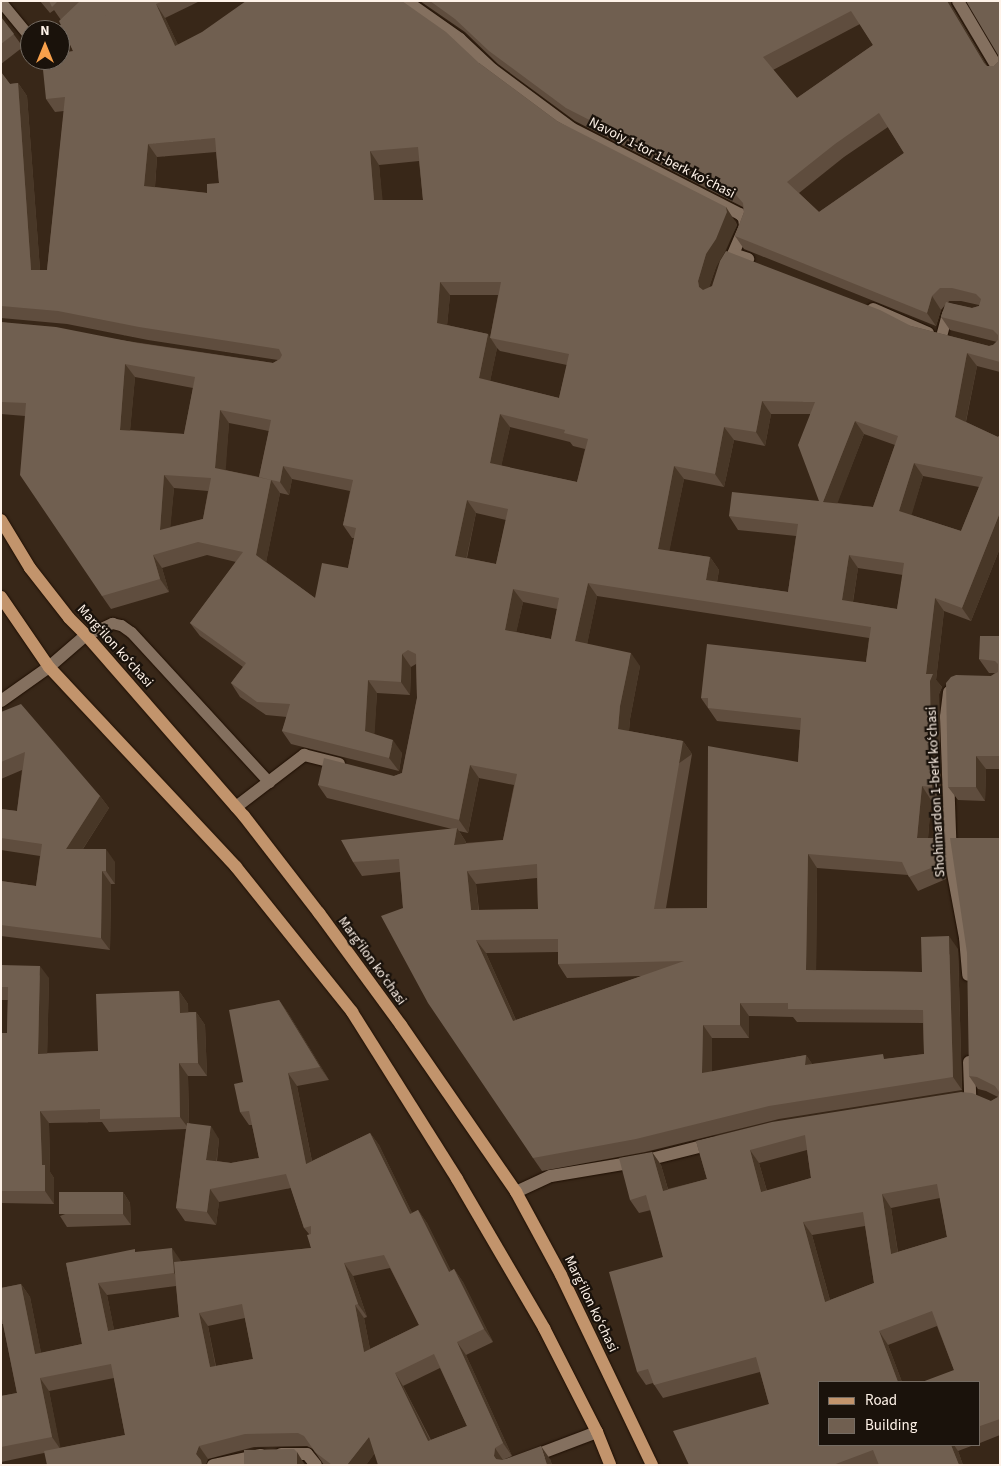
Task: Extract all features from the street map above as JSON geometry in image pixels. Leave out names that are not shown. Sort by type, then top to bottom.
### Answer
[{"type":"main road","name":"Margʻilon koʻchasi","points":[[1,520],[30,568],[69,618],[86,635],[236,808],[319,913],[372,985],[516,1192],[561,1275],[652,1465]]},
{"type":"main road","points":[[1,597],[49,667],[236,867],[352,1012],[462,1187],[544,1328],[597,1432],[610,1465]]},
{"type":"street","name":"Navoiy 1-tor 1-berk koʻchasi","points":[[406,1],[460,40],[493,70],[571,128],[740,214],[744,218],[745,226],[729,259],[760,264]]},
{"type":"street","points":[[958,1],[1000,72]]},
{"type":"street","points":[[858,302],[893,316],[922,331],[945,337]]},
{"type":"street","points":[[1,701],[49,667],[86,635]]},
{"type":"street","name":"Shohimardon 1-berk koʻchasi","points":[[955,683],[947,694],[946,717],[951,863],[965,938],[968,985]]},
{"type":"street","points":[[236,808],[304,756],[355,768]]},
{"type":"street","points":[[969,1050],[971,1098]]},
{"type":"street","points":[[516,1192],[551,1176],[647,1160],[723,1141]]},
{"type":"street","points":[[510,1465],[597,1432]]},
{"type":"street","points":[[213,1465],[256,1455],[307,1454],[316,1465]]},
{"type":"lane","points":[[70,23],[93,1]]},
{"type":"lane","points":[[1,2],[20,25]]},
{"type":"lane","points":[[945,337],[947,314],[952,308],[967,310]]},
{"type":"lane","points":[[86,635],[112,624],[120,625],[131,632],[269,782]]},
{"type":"building","points":[[49,1],[58,1],[52,7]]},
{"type":"building","points":[[80,1],[163,1],[156,4],[175,46],[202,32],[246,1],[402,1],[446,32],[479,63],[557,121],[726,207],[727,212],[716,239],[706,254],[698,281],[699,287],[703,290],[712,286],[720,261],[726,251],[880,310],[911,326],[989,346],[998,340],[998,335],[993,330],[941,317],[946,302],[972,308],[979,306],[981,299],[976,294],[952,288],[940,288],[932,296],[927,313],[735,236],[744,212],[743,203],[736,195],[566,108],[489,51],[455,19],[430,1],[947,1],[984,63],[987,66],[994,66],[998,62],[998,55],[966,1],[1000,1],[1000,362],[967,353],[955,417],[998,437],[1000,435],[1000,515],[962,608],[935,598],[926,674],[933,674],[930,681],[932,787],[922,786],[917,838],[933,838],[936,866],[909,877],[902,862],[808,854],[806,970],[922,972],[921,937],[949,936],[953,1077],[769,1106],[636,1139],[533,1158],[428,1003],[381,916],[403,908],[399,859],[353,862],[341,840],[457,828],[454,845],[503,840],[517,774],[470,765],[459,820],[318,785],[324,758],[394,776],[402,773],[417,698],[416,654],[408,650],[402,654],[401,682],[368,680],[365,731],[393,740],[389,758],[282,731],[290,704],[257,702],[231,683],[246,663],[190,623],[243,552],[198,542],[153,555],[160,579],[102,596],[20,475],[26,403],[1,402],[1,322],[56,327],[137,343],[273,363],[280,359],[282,355],[279,349],[139,327],[58,311],[1,306],[1,72],[10,84],[18,83],[31,270],[47,270],[65,97],[46,99],[43,70],[70,70],[70,51],[73,51],[70,45],[70,20],[60,20]],"holes":[[[851,11],[873,45],[797,98],[763,57]],[[879,113],[904,153],[819,212],[787,182],[835,144]],[[215,138],[219,183],[207,184],[207,193],[144,186],[148,144]],[[418,147],[423,200],[374,200],[370,151]],[[440,282],[501,282],[490,338],[569,354],[559,398],[479,378],[488,334],[437,323]],[[125,364],[195,377],[184,434],[120,430]],[[762,401],[815,402],[798,445],[819,501],[732,492],[729,516],[798,524],[788,592],[706,580],[710,557],[658,549],[674,466],[715,474],[724,427],[756,432]],[[220,410],[271,420],[259,477],[280,482],[283,466],[353,480],[343,525],[356,528],[348,568],[322,563],[315,598],[256,555],[271,480],[215,468]],[[500,414],[565,430],[564,433],[588,439],[577,482],[490,463]],[[855,421],[898,436],[873,507],[823,502]],[[914,463],[983,477],[961,531],[899,511]],[[164,475],[211,478],[203,519],[160,530]],[[467,500],[508,509],[496,564],[455,556]],[[849,555],[904,563],[897,609],[842,600]],[[588,583],[871,627],[866,662],[707,644],[701,698],[708,698],[708,708],[801,718],[798,762],[708,746],[707,908],[654,909],[683,741],[618,729],[620,706],[631,653],[575,641]],[[513,589],[559,598],[551,639],[505,630]],[[537,864],[538,909],[471,910],[467,871]],[[558,939],[558,964],[684,961],[513,1021],[476,940]],[[740,1003],[788,1003],[788,1009],[923,1010],[924,1054],[884,1059],[883,1054],[805,1065],[806,1055],[702,1073],[703,1025],[740,1025]]]},
{"type":"building","points":[[1,17],[14,34],[1,44]]},
{"type":"building","points":[[980,636],[1000,636],[1000,756],[976,756],[976,787],[948,787],[946,683],[951,677],[956,675],[991,676],[998,672],[998,664],[995,661],[979,659]]},
{"type":"building","points":[[21,704],[100,796],[66,849],[106,849],[106,871],[102,871],[101,938],[1,925],[1,881],[36,886],[42,844],[1,838],[1,809],[17,811],[25,752],[1,762],[1,712]]},
{"type":"building","points":[[950,838],[1000,838],[1000,1419],[981,1426],[981,1381],[925,1381],[954,1370],[932,1311],[879,1331],[898,1381],[818,1381],[818,1446],[951,1446],[959,1465],[879,1465],[873,1450],[833,1465],[689,1465],[673,1431],[769,1404],[756,1357],[654,1385],[648,1369],[637,1372],[609,1272],[663,1257],[646,1195],[630,1200],[619,1158],[652,1152],[663,1191],[707,1179],[696,1141],[772,1122],[961,1092],[972,1093],[991,1101],[998,1097],[999,1092],[995,1086],[977,1077],[969,1076],[967,953]],"holes":[[[805,1135],[811,1178],[761,1192],[750,1150]],[[937,1184],[947,1237],[891,1254],[882,1194]],[[863,1212],[874,1283],[825,1302],[803,1222]]]},
{"type":"building","points":[[1,965],[40,966],[38,1054],[98,1051],[96,994],[179,991],[180,1013],[196,1012],[198,1063],[179,1063],[180,1117],[100,1119],[100,1109],[40,1111],[42,1165],[45,1165],[45,1191],[1,1191],[1,1033],[7,1033],[8,987],[1,987]]},
{"type":"building","points":[[279,1000],[320,1067],[288,1073],[306,1164],[370,1133],[410,1214],[418,1210],[449,1272],[454,1269],[484,1329],[457,1342],[503,1443],[495,1448],[494,1456],[496,1459],[503,1460],[541,1446],[547,1465],[378,1465],[369,1437],[347,1465],[332,1465],[315,1452],[304,1436],[298,1433],[245,1434],[199,1446],[196,1454],[201,1460],[202,1465],[47,1465],[44,1451],[125,1435],[111,1364],[40,1378],[52,1437],[1,1447],[1,1396],[17,1393],[1,1314],[1,1288],[21,1284],[35,1354],[82,1344],[66,1263],[135,1249],[135,1252],[172,1248],[174,1273],[98,1283],[108,1331],[179,1317],[174,1262],[311,1248],[307,1235],[311,1234],[311,1226],[304,1228],[286,1174],[210,1189],[207,1212],[176,1208],[187,1123],[211,1126],[206,1160],[231,1163],[259,1158],[249,1111],[240,1112],[234,1084],[243,1082],[229,1010]],"holes":[[[384,1255],[419,1325],[364,1352],[355,1305],[358,1304],[344,1263]],[[242,1304],[253,1359],[210,1367],[199,1313]],[[434,1354],[467,1426],[428,1441],[395,1373]]]},
{"type":"building","points":[[59,1192],[123,1192],[123,1214],[59,1214]]},
{"type":"building","points":[[294,1449],[297,1452],[297,1465],[244,1465],[244,1450]]}]
